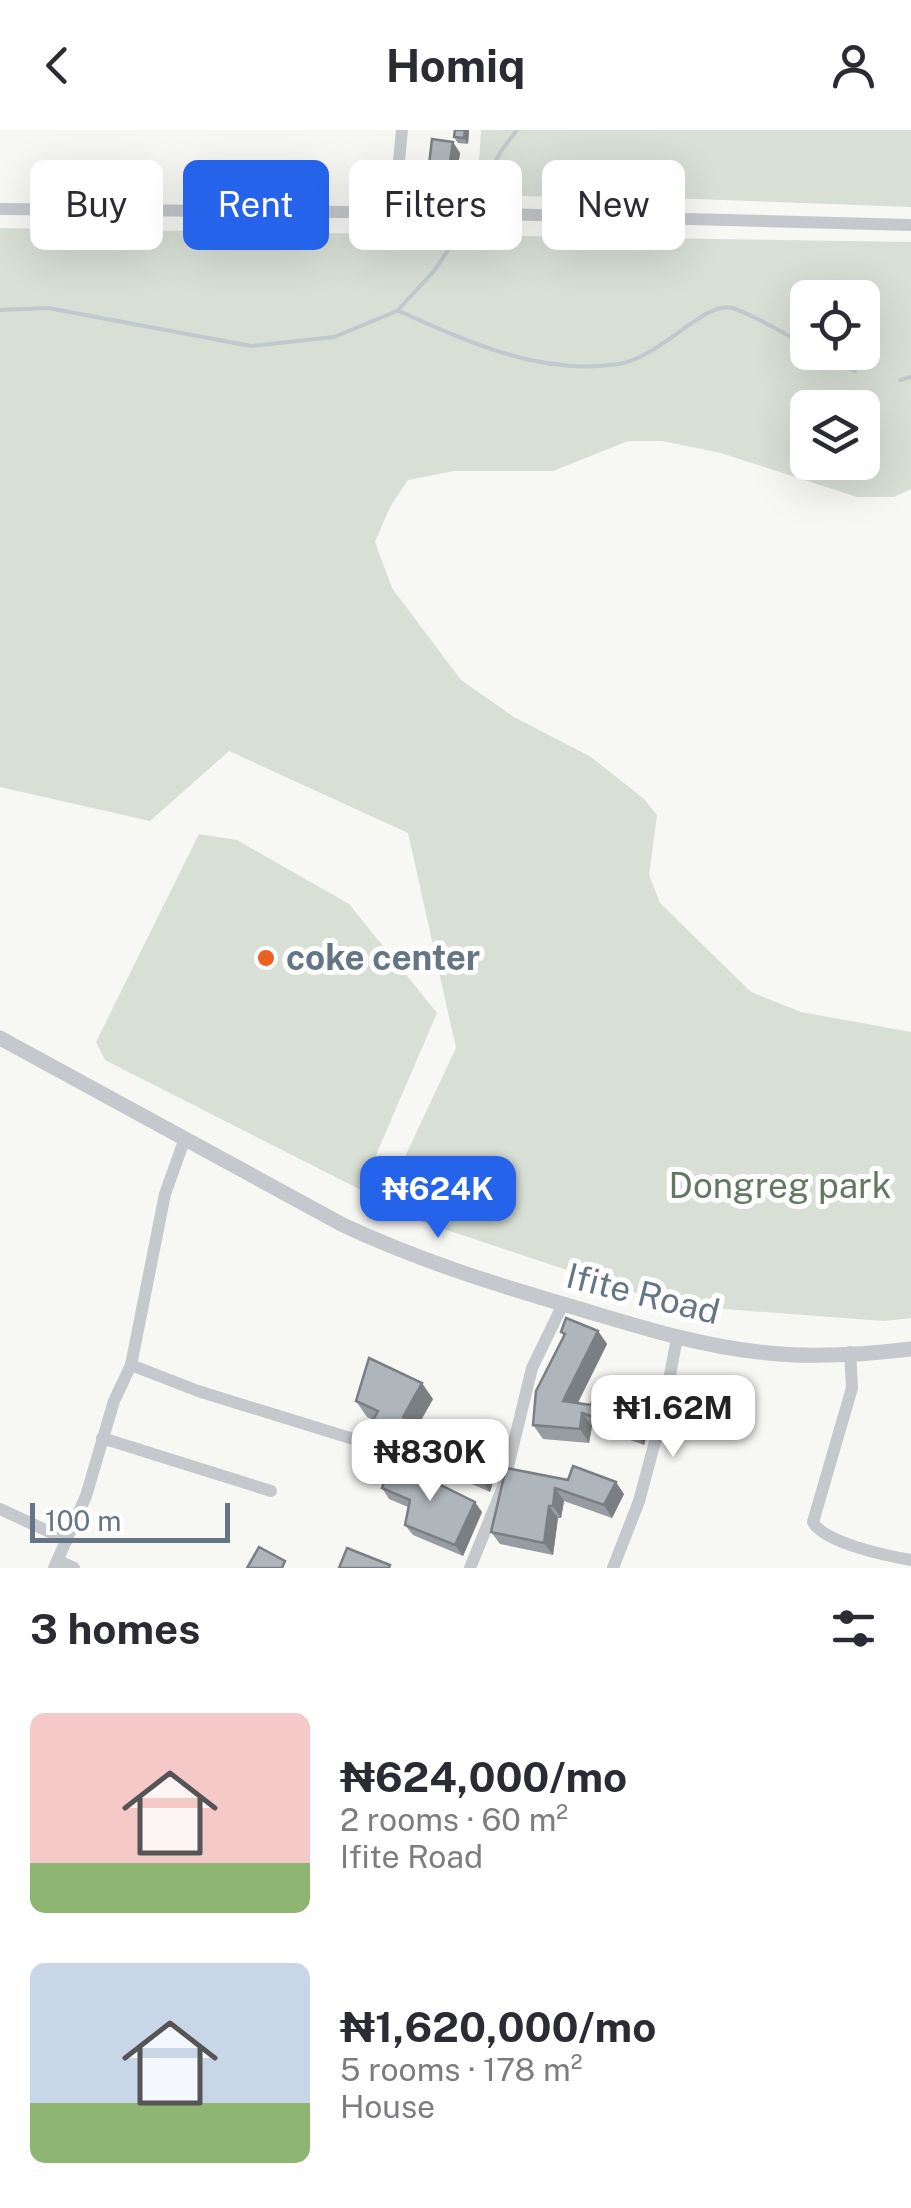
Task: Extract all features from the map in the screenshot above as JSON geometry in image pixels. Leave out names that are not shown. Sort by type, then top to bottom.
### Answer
[{"type":"street","points":[[399,160],[402,130]]},
{"type":"street","points":[[0,209],[349,213]]},
{"type":"street","points":[[522,216],[911,225]]},
{"type":"street","name":"Ifite Road","points":[[0,1038],[343,1226],[492,1285],[677,1338],[759,1352],[911,1349]]},
{"type":"street","points":[[74,1568],[56,1564],[86,1496],[102,1438],[130,1366],[165,1194],[184,1141]]},
{"type":"street","points":[[470,1568],[503,1487],[532,1368],[562,1304]]},
{"type":"street","points":[[613,1568],[639,1501],[663,1412],[677,1338]]},
{"type":"street","points":[[850,1352],[852,1388],[813,1522],[817,1530],[843,1541],[911,1560]]},
{"type":"street","points":[[130,1366],[376,1446]]},
{"type":"street","points":[[102,1438],[271,1492]]},
{"type":"street","points":[[0,1509],[67,1540]]},
{"type":"green space","points":[[481,130],[911,130],[911,207],[685,199],[685,160],[542,160],[542,196],[522,196],[522,160],[479,160]]},
{"type":"green space","name":"Dongreg park","points":[[0,228],[30,228],[30,250],[163,250],[163,231],[183,231],[183,250],[329,250],[329,233],[349,233],[349,250],[522,250],[522,236],[542,236],[542,250],[685,250],[685,239],[911,242],[911,489],[894,497],[857,497],[804,480],[880,480],[880,390],[790,390],[790,475],[721,453],[662,441],[628,441],[553,471],[454,471],[408,480],[390,507],[375,542],[392,588],[461,680],[514,717],[591,757],[644,799],[657,815],[649,875],[660,903],[751,992],[801,1012],[911,1032],[911,1318],[884,1321],[672,1305],[381,1208],[456,1048],[408,833],[229,751],[150,821],[0,787]]},
{"type":"green space","name":"coke center","points":[[199,834],[237,840],[349,904],[437,1013],[361,1190],[105,1060],[96,1042]]},
{"type":"building","points":[[455,130],[465,130],[464,138],[454,137]]},
{"type":"building","points":[[432,139],[453,142],[450,160],[430,160]]},
{"type":"building","points":[[566,1318],[598,1331],[563,1401],[591,1405],[595,1393],[640,1409],[634,1431],[582,1413],[580,1429],[533,1425],[536,1391],[565,1334],[561,1332]]},
{"type":"building","points":[[369,1358],[422,1383],[403,1417],[486,1453],[479,1476],[408,1444],[373,1420],[378,1411],[356,1401]]},
{"type":"building","points":[[392,1461],[475,1502],[455,1545],[405,1525],[410,1500],[382,1488]]},
{"type":"building","points":[[573,1466],[616,1482],[604,1505],[555,1488],[544,1543],[491,1532],[506,1468],[568,1480]]},
{"type":"building","points":[[259,1547],[285,1561],[282,1568],[247,1568]]},
{"type":"building","points":[[347,1548],[390,1565],[389,1568],[339,1568]]},
{"type":"waterway","points":[[496,160],[517,130]]},
{"type":"waterway","points":[[0,310],[48,308],[251,346],[334,337],[397,311],[448,250]]},
{"type":"waterway","points":[[399,311],[478,345],[561,365],[634,360],[721,308],[732,308],[790,337]]},
{"type":"waterway","points":[[900,380],[911,377]]},
{"type":"place","name":"coke center","points":[[266,958]]}]
